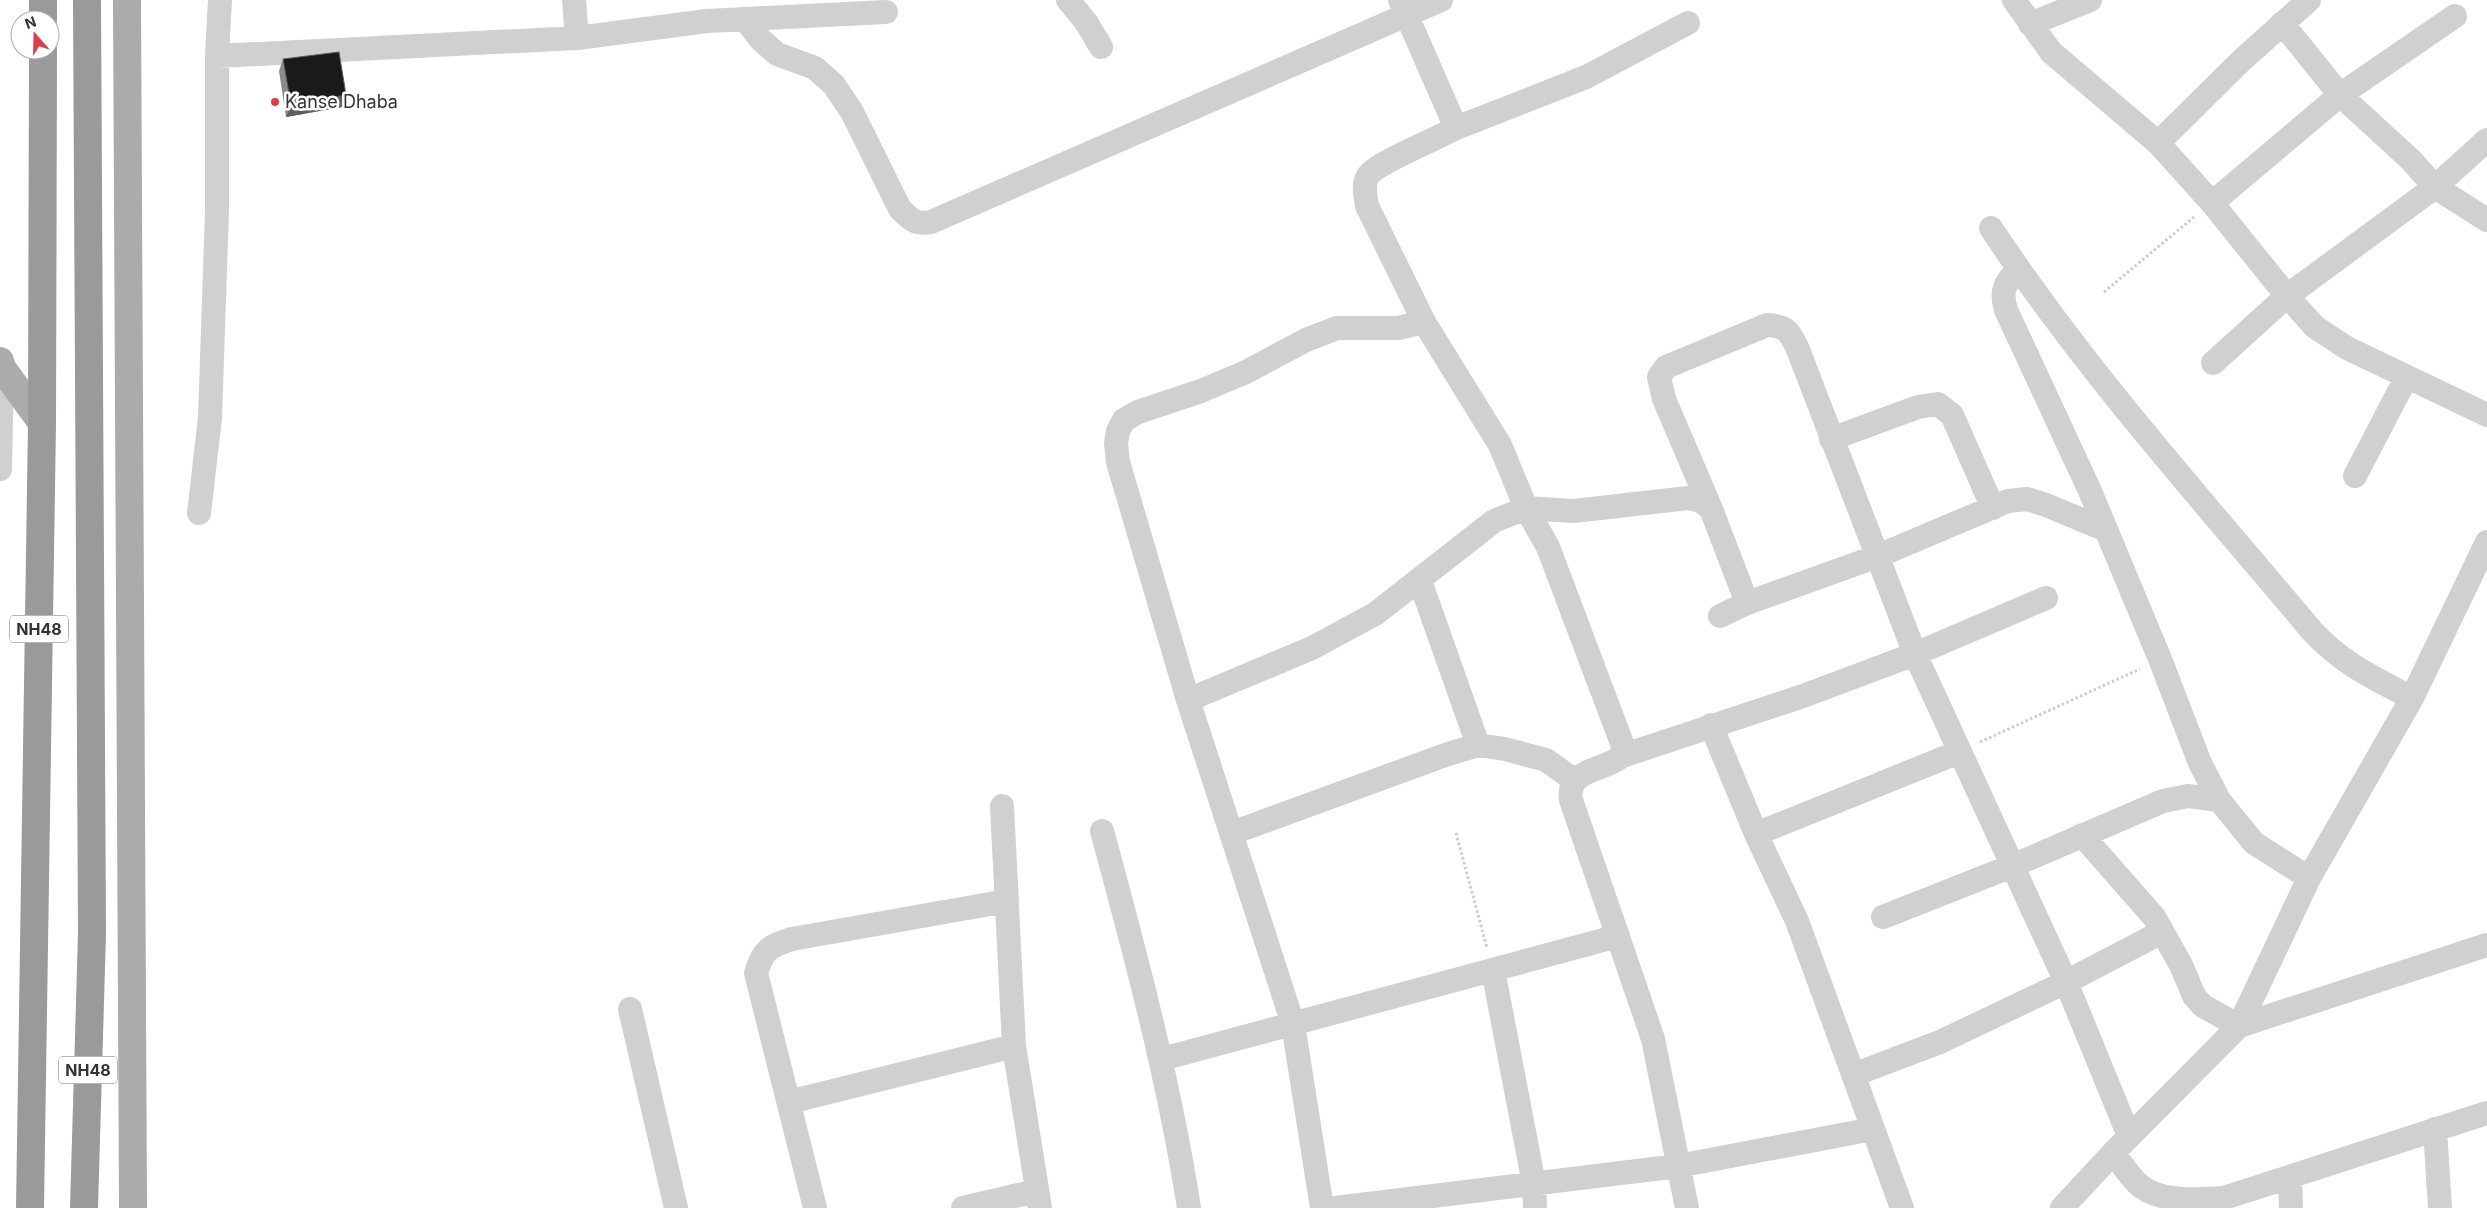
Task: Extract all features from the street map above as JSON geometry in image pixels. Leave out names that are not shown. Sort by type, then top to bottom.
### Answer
[{"type":"highway","name":"NH48","points":[[84,1208],[92,933],[87,0]]},
{"type":"highway","name":"NH48","points":[[30,1208],[42,423],[43,60]]},
{"type":"main road","points":[[127,0],[133,1208]]},
{"type":"main road","points":[[1,364],[42,423]]},
{"type":"street","points":[[199,513],[210,418],[217,211],[217,56],[220,0]]},
{"type":"street","points":[[574,0],[577,38]]},
{"type":"street","points":[[1068,0],[1086,22],[1101,47]]},
{"type":"street","points":[[745,19],[761,40],[777,54],[815,68],[834,85],[852,112],[900,209],[910,220],[918,224],[931,222],[1403,7],[1441,0]]},
{"type":"street","points":[[2014,0],[2051,52],[2158,143],[2212,203],[2286,296],[2315,327],[2347,348],[2406,378],[2487,415]]},
{"type":"street","points":[[2030,24],[2090,0]]},
{"type":"street","points":[[2158,143],[2282,23],[2309,0]]},
{"type":"street","points":[[1403,7],[1456,128]]},
{"type":"street","points":[[217,56],[577,38],[706,10],[745,19],[815,8],[886,12]]},
{"type":"street","points":[[2212,203],[2340,95],[2455,16]]},
{"type":"street","points":[[1622,756],[1622,746],[1618,733],[1548,548],[1526,508],[1500,445],[1424,322],[1379,233],[1367,206],[1364,189],[1368,176],[1381,166],[1456,128],[1586,77],[1688,23]]},
{"type":"street","points":[[2282,23],[2340,95],[2411,160],[2435,187],[2487,220]]},
{"type":"street","points":[[2213,362],[2286,296],[2435,187],[2487,140]]},
{"type":"street","points":[[1991,228],[2018,269],[2133,416],[2312,631],[2331,652],[2351,667],[2412,698]]},
{"type":"street","points":[[2018,269],[2005,284],[2002,296],[2006,310],[2106,530],[2200,763],[2219,800],[2254,843],[2309,878]]},
{"type":"street","points":[[1322,1208],[1293,1024],[1188,700],[1118,462],[1116,443],[1118,430],[1124,420],[1138,412],[1201,391],[1246,372],[1306,340],[1337,328],[1398,328],[1424,322]]},
{"type":"street","points":[[1747,603],[1711,509],[1660,388],[1659,377],[1666,368],[1767,325],[1781,326],[1790,334],[1797,347],[1915,654],[2066,982],[2130,1136]]},
{"type":"street","points":[[0,469],[1,364]]},
{"type":"street","points":[[2356,476],[2406,378]]},
{"type":"street","points":[[1831,439],[1918,407],[1938,404],[1952,415],[1992,508]]},
{"type":"street","points":[[1188,700],[1312,648],[1375,614],[1420,581],[1494,521],[1526,508],[1574,511],[1688,498],[1701,501],[1711,509]]},
{"type":"street","points":[[1720,616],[1747,603],[1878,556],[2008,501],[2027,500],[2046,505],[2106,530]]},
{"type":"street","points":[[2062,1208],[2113,1153],[2239,1026],[2309,878],[2412,698],[2487,542]]},
{"type":"street","points":[[1420,581],[1478,746]]},
{"type":"street","points":[[1687,1208],[1653,1039],[1571,800],[1569,790],[1574,780],[1584,773],[1614,762],[1622,756],[1803,696],[1915,654],[2046,598]]},
{"type":"street","points":[[1711,725],[1756,834],[1797,921],[1902,1208]]},
{"type":"street","points":[[1232,833],[1448,754],[1478,746],[1505,749],[1546,760],[1574,780]]},
{"type":"street","points":[[1756,834],[1959,752]]},
{"type":"street","points":[[1883,917],[2012,866],[2163,800],[2188,796],[2219,800]]},
{"type":"street","points":[[963,1208],[1038,1199],[1014,1046],[1002,806]]},
{"type":"street","points":[[1102,831],[1146,990],[1162,1059],[1189,1208]]},
{"type":"street","points":[[2082,835],[2154,917],[2181,965],[2194,996],[2203,1006],[2239,1026],[2487,945]]},
{"type":"street","points":[[815,1208],[756,973],[761,956],[773,945],[792,939],[1007,901]]},
{"type":"street","points":[[1853,1075],[1940,1042],[2066,982],[2162,932]]},
{"type":"street","points":[[1162,1059],[1618,936]]},
{"type":"street","points":[[1493,970],[1534,1184],[1536,1208]]},
{"type":"street","points":[[630,1009],[676,1208]]},
{"type":"street","points":[[789,1102],[1014,1046]]},
{"type":"street","points":[[2113,1153],[2138,1184],[2156,1194],[2189,1200],[2224,1198],[2487,1113]]},
{"type":"street","points":[[1335,1208],[1678,1166],[1874,1129]]},
{"type":"street","points":[[2435,1130],[2440,1208]]},
{"type":"street","points":[[2290,1178],[2291,1208]]},
{"type":"path","points":[[2104,292],[2212,203]]},
{"type":"path","points":[[1959,752],[2160,660]]},
{"type":"path","points":[[1456,833],[1493,970]]},
{"type":"building","points":[[339,52],[346,95],[291,105],[283,59]]},
{"type":"place","name":"Kanse Dhaba","points":[[275,102]]}]
